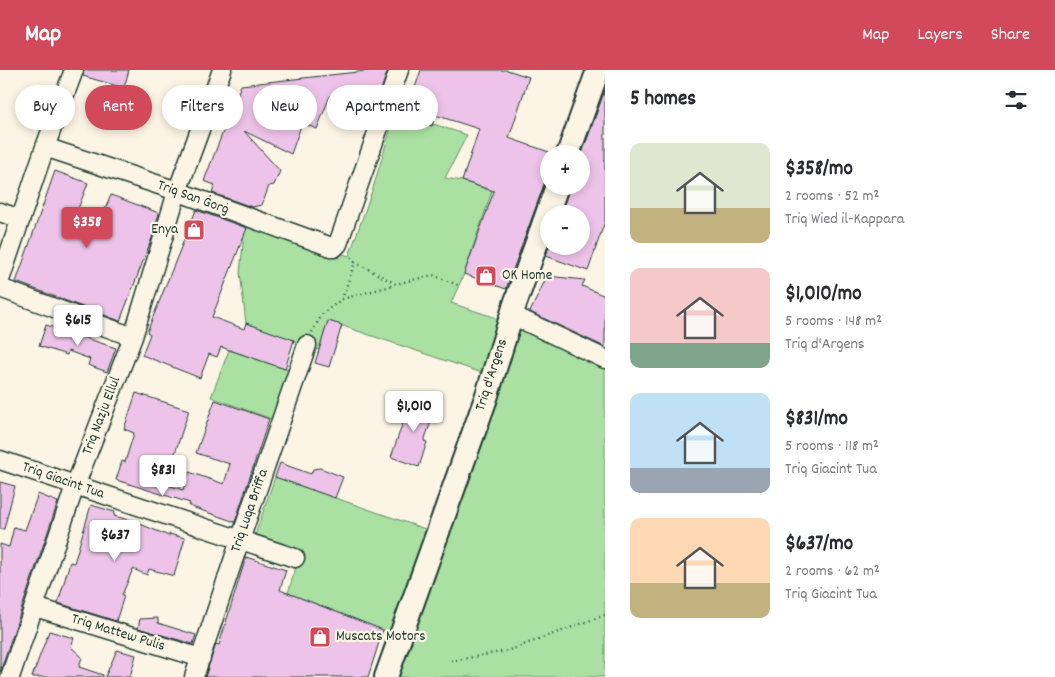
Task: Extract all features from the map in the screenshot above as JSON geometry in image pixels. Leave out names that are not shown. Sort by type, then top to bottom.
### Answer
[{"type":"main road","points":[[571,145],[598,71]]},
{"type":"main road","name":"Triq d'Argens","points":[[386,677],[486,398],[512,315],[554,195]]},
{"type":"street","points":[[0,280],[45,147],[74,70]]},
{"type":"street","name":"Triq Nazju Ellul","points":[[10,677],[75,486],[134,337],[178,192],[222,70]]},
{"type":"street","points":[[338,244],[399,70]]},
{"type":"street","name":"Triq San Ġorġ","points":[[45,147],[334,248],[338,244]]},
{"type":"street","points":[[0,212],[20,219]]},
{"type":"street","points":[[0,288],[134,337]]},
{"type":"street","points":[[512,315],[605,359]]},
{"type":"street","name":"Triq Luqa Briffa","points":[[194,677],[307,345]]},
{"type":"street","name":"Triq Giacint Tua","points":[[0,460],[295,558]]},
{"type":"street","name":"Triq Mattew Pulis","points":[[35,607],[201,658]]},
{"type":"path","points":[[338,244],[355,262],[396,284]]},
{"type":"path","points":[[342,299],[355,262]]},
{"type":"path","points":[[307,345],[316,323],[323,313],[342,299],[433,275],[460,286]]},
{"type":"path","points":[[451,661],[507,651],[605,615]]},
{"type":"green space","points":[[438,126],[467,135],[445,178],[462,181],[492,191],[464,274],[451,303],[500,319],[482,373],[328,321],[319,350],[246,323],[240,272],[245,226],[255,225],[349,256],[373,188],[390,130],[438,130]]},
{"type":"green space","points":[[518,327],[605,369],[605,677],[398,677]]},
{"type":"green space","points":[[229,350],[291,371],[274,420],[211,397]]},
{"type":"green space","points":[[275,477],[428,530],[394,630],[383,630],[288,593],[300,554],[254,538]]},
{"type":"building","points":[[84,70],[129,70],[125,85],[114,85],[83,76]]},
{"type":"building","points":[[388,70],[383,85],[327,85],[327,104],[317,129],[317,85],[253,85],[253,130],[300,130],[291,154],[244,131],[280,171],[274,185],[269,186],[262,205],[252,207],[212,193],[215,185],[204,181],[224,130],[243,130],[243,85],[241,85]]},
{"type":"building","points":[[421,70],[507,70],[529,77],[509,138],[540,149],[540,195],[506,289],[464,274],[494,191],[462,181],[479,129],[438,116],[438,85],[416,85]]},
{"type":"building","points":[[605,90],[605,221],[588,271],[546,256],[590,255],[590,205],[564,205],[567,195],[590,195],[590,145],[585,145]]},
{"type":"building","points":[[55,171],[88,183],[76,214],[97,221],[98,218],[101,219],[111,195],[159,213],[152,238],[120,321],[16,282]]},
{"type":"building","points":[[196,210],[247,228],[212,317],[244,329],[246,323],[294,340],[285,369],[221,347],[217,357],[209,354],[200,378],[142,355],[150,334],[147,332]]},
{"type":"building","points":[[547,276],[585,280],[582,286],[605,296],[605,347],[530,312]]},
{"type":"building","points":[[328,321],[342,325],[329,367],[315,363]]},
{"type":"building","points":[[46,325],[116,348],[107,372],[88,365],[90,359],[68,351],[67,355],[39,346]]},
{"type":"building","points":[[136,393],[189,410],[165,484],[183,490],[189,472],[224,484],[230,464],[196,453],[215,400],[269,419],[235,522],[189,506],[190,503],[116,480],[122,461],[125,462],[134,433],[124,429]]},
{"type":"building","points":[[411,399],[436,408],[424,441],[427,442],[419,467],[391,457]]},
{"type":"building","points":[[280,463],[311,474],[313,469],[320,468],[343,477],[335,498],[275,477]]},
{"type":"building","points":[[0,482],[15,486],[4,529],[0,529]]},
{"type":"building","points":[[38,494],[58,502],[0,672],[0,544],[9,547],[14,527],[25,530]]},
{"type":"building","points":[[91,505],[115,512],[114,516],[133,521],[169,536],[169,534],[185,538],[174,576],[149,569],[147,575],[133,569],[122,595],[124,596],[116,621],[58,603],[70,562],[74,563]]},
{"type":"building","name":"Muscats Motors","points":[[246,557],[286,570],[280,590],[383,630],[368,677],[205,677],[216,644],[219,645]]},
{"type":"building","points":[[158,618],[158,623],[196,635],[193,644],[138,628],[140,619]]},
{"type":"building","points":[[49,631],[74,638],[71,647],[82,657],[79,667],[103,675],[103,677],[32,677]]},
{"type":"building","points":[[117,650],[136,655],[130,677],[105,677]]},
{"type":"place","name":"Enya","points":[[194,230]]},
{"type":"place","name":"OK Home","points":[[486,276]]},
{"type":"place","name":"Muscats Motors","points":[[320,637]]}]
